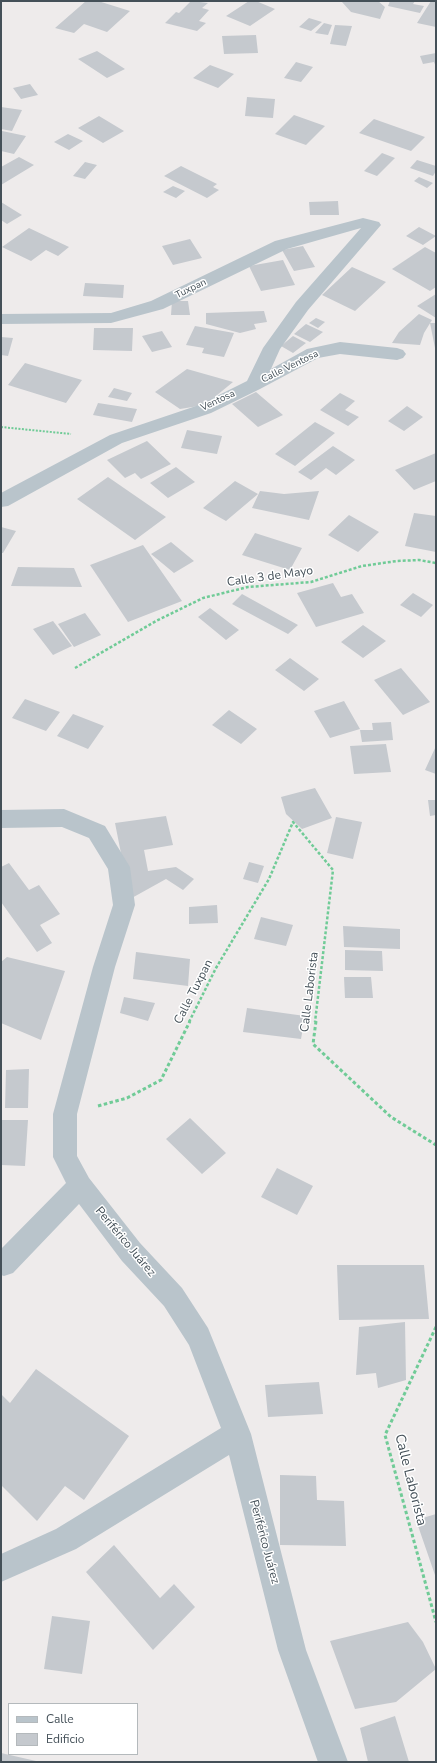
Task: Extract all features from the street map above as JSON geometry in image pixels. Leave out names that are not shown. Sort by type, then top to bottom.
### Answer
[{"type":"street","name":"Tuxpan","points":[[1,319],[111,318],[157,305],[281,245],[362,223],[373,224],[302,306],[272,348],[254,385]]},
{"type":"street","name":"Calle Ventosa","points":[[254,385],[313,354],[333,349],[340,348],[397,354]]},
{"type":"street","name":"Ventosa","points":[[1,501],[116,439],[205,409],[254,385]]},
{"type":"street","name":"Periférico Juárez","points":[[1,819],[64,818],[97,832],[119,867],[124,905],[104,967],[65,1114],[64,1157],[80,1186],[130,1252],[174,1297],[198,1337],[237,1434],[292,1650],[333,1762]]},
{"type":"street","points":[[4,1264],[80,1186]]},
{"type":"street","points":[[1,1568],[66,1539],[237,1434]]},
{"type":"path","points":[[1,427],[116,439]]},
{"type":"path","name":"Calle 3 de Mayo","points":[[75,668],[156,621],[203,598],[248,587],[311,582],[362,566],[396,561],[419,560],[436,563]]},
{"type":"path","name":"Calle Tuxpan","points":[[65,1114],[127,1098],[161,1080],[216,968],[269,879],[293,822]]},
{"type":"path","name":"Calle Laborista","points":[[293,822],[333,870],[313,1044],[391,1117],[436,1145]]},
{"type":"path","name":"Calle Laborista","points":[[436,1327],[385,1435],[436,1622]]},
{"type":"building","points":[[86,1],[98,1],[130,11],[107,32],[84,24],[74,33],[55,28]]},
{"type":"building","points":[[191,1],[208,3],[202,8],[209,10],[199,21],[206,23],[197,31],[165,23],[176,12],[179,13]]},
{"type":"building","points":[[249,1],[256,1],[275,9],[250,26],[226,16]]},
{"type":"building","points":[[378,1],[385,7],[380,19],[351,12],[342,2]]},
{"type":"building","points":[[390,1],[415,1],[413,4],[424,6],[420,13],[388,6]]},
{"type":"building","points":[[431,1],[436,1],[436,27],[417,23]]},
{"type":"building","points":[[309,18],[322,22],[311,31],[299,27]]},
{"type":"building","points":[[324,23],[332,25],[328,35],[315,33]]},
{"type":"building","points":[[335,25],[352,26],[346,46],[330,44]]},
{"type":"building","points":[[256,35],[258,53],[224,54],[222,36]]},
{"type":"building","points":[[97,51],[125,69],[107,78],[78,59]]},
{"type":"building","points":[[436,53],[436,67],[434,62],[423,64],[420,56]]},
{"type":"building","points":[[296,62],[313,67],[301,82],[284,78]]},
{"type":"building","points":[[210,65],[234,74],[218,88],[193,78]]},
{"type":"building","points":[[30,84],[38,95],[21,99],[13,88]]},
{"type":"building","points":[[247,97],[275,99],[273,118],[245,116]]},
{"type":"building","points":[[1,107],[22,110],[12,131],[1,129]]},
{"type":"building","points":[[294,115],[325,126],[306,145],[275,134]]},
{"type":"building","points":[[99,116],[124,131],[103,143],[78,128]]},
{"type":"building","points":[[374,119],[425,137],[411,151],[359,133]]},
{"type":"building","points":[[2,131],[26,136],[14,154],[1,151]]},
{"type":"building","points":[[68,134],[83,141],[69,150],[54,142]]},
{"type":"building","points":[[382,153],[395,158],[377,176],[364,171]]},
{"type":"building","points":[[19,157],[34,165],[1,185],[1,167]]},
{"type":"building","points":[[417,160],[436,166],[436,171],[433,176],[410,168]]},
{"type":"building","points":[[85,162],[97,165],[85,179],[73,176]]},
{"type":"building","points":[[181,166],[217,184],[213,187],[219,190],[207,198],[164,176]]},
{"type":"building","points":[[419,177],[433,183],[427,188],[414,181]]},
{"type":"building","points":[[173,186],[185,191],[176,198],[163,192]]},
{"type":"building","points":[[338,201],[339,215],[310,215],[309,202]]},
{"type":"building","points":[[1,202],[22,215],[7,224],[1,220]]},
{"type":"building","points":[[419,227],[436,236],[423,245],[406,236]]},
{"type":"building","points":[[29,228],[69,247],[58,256],[46,250],[31,261],[2,247]]},
{"type":"building","points":[[190,239],[202,258],[173,265],[162,246]]},
{"type":"building","points":[[303,246],[315,267],[294,271],[282,250]]},
{"type":"building","points":[[425,247],[436,253],[436,287],[430,291],[392,269]]},
{"type":"building","points":[[283,260],[295,285],[261,291],[249,266]]},
{"type":"building","points":[[352,267],[386,282],[355,311],[322,295]]},
{"type":"building","points":[[85,283],[124,285],[123,298],[83,296]]},
{"type":"building","points":[[436,294],[436,318],[417,306]]},
{"type":"building","points":[[172,301],[188,301],[190,315],[171,315]]},
{"type":"building","points":[[264,311],[267,322],[254,324],[256,329],[240,333],[206,324],[206,313]]},
{"type":"building","points":[[419,314],[432,320],[424,333],[420,345],[392,343],[399,332]]},
{"type":"building","points":[[316,318],[325,322],[318,328],[309,323]]},
{"type":"building","points":[[430,323],[436,323],[436,348],[435,348]]},
{"type":"building","points":[[306,324],[323,332],[310,342],[294,334]]},
{"type":"building","points":[[195,326],[234,333],[224,357],[202,353],[204,348],[186,345]]},
{"type":"building","points":[[94,328],[133,328],[132,351],[93,350]]},
{"type":"building","points":[[162,331],[172,347],[152,352],[142,336]]},
{"type":"building","points":[[293,336],[306,343],[293,353],[281,346]]},
{"type":"building","points":[[1,337],[13,338],[8,356],[1,355]]},
{"type":"building","points":[[25,363],[82,380],[66,403],[8,385]]},
{"type":"building","points":[[187,369],[233,382],[205,405],[180,409],[155,392]]},
{"type":"building","points":[[114,388],[132,393],[127,401],[108,397]]},
{"type":"building","points":[[256,392],[283,415],[258,427],[232,404]]},
{"type":"building","points":[[340,393],[355,401],[345,410],[359,417],[348,426],[320,410]]},
{"type":"building","points":[[98,403],[137,409],[132,422],[93,415]]},
{"type":"building","points":[[407,406],[423,417],[404,431],[388,421]]},
{"type":"building","points":[[315,422],[335,433],[295,466],[275,454]]},
{"type":"building","points":[[187,430],[222,436],[217,454],[181,448]]},
{"type":"building","points":[[147,441],[171,464],[141,479],[135,473],[125,478],[107,460]]},
{"type":"building","points":[[333,446],[355,460],[336,475],[326,468],[311,480],[298,472]]},
{"type":"building","points":[[436,453],[436,481],[414,490],[395,470]]},
{"type":"building","points":[[176,467],[195,482],[168,498],[150,483]]},
{"type":"building","points":[[108,477],[166,517],[135,540],[77,499]]},
{"type":"building","points":[[235,481],[258,494],[226,521],[203,508]]},
{"type":"building","points":[[260,491],[284,494],[319,491],[309,520],[252,508]]},
{"type":"building","points":[[414,513],[436,516],[436,552],[405,546]]},
{"type":"building","points":[[349,515],[379,532],[358,552],[328,535]]},
{"type":"building","points":[[1,527],[16,531],[3,553],[1,553]]},
{"type":"building","points":[[255,533],[302,548],[290,570],[242,555]]},
{"type":"building","points":[[171,542],[194,561],[174,573],[151,554]]},
{"type":"building","points":[[143,545],[182,601],[128,622],[90,565]]},
{"type":"building","points":[[18,567],[74,568],[82,587],[11,586]]},
{"type":"building","points":[[333,583],[341,597],[352,594],[364,613],[316,627],[297,593]]},
{"type":"building","points":[[413,593],[433,605],[421,617],[400,605]]},
{"type":"building","points":[[242,594],[298,625],[288,634],[232,604]]},
{"type":"building","points":[[210,608],[239,630],[226,640],[198,617]]},
{"type":"building","points":[[85,613],[101,635],[74,647],[58,624]]},
{"type":"building","points":[[53,621],[72,646],[53,655],[33,629]]},
{"type":"building","points":[[363,625],[386,641],[363,658],[341,642]]},
{"type":"building","points":[[290,658],[319,679],[304,691],[275,670]]},
{"type":"building","points":[[401,668],[430,702],[403,715],[374,680]]},
{"type":"building","points":[[25,699],[60,712],[46,731],[12,718]]},
{"type":"building","points":[[344,701],[360,729],[330,738],[314,711]]},
{"type":"building","points":[[229,710],[257,729],[241,744],[212,725]]},
{"type":"building","points":[[73,714],[104,726],[88,749],[57,736]]},
{"type":"building","points":[[391,722],[393,740],[362,742],[360,730],[373,730],[372,723]]},
{"type":"building","points":[[386,744],[391,772],[354,774],[350,746]]},
{"type":"building","points":[[436,746],[436,774],[425,770]]},
{"type":"building","points":[[315,788],[332,818],[302,829],[286,814],[281,797]]},
{"type":"building","points":[[428,800],[436,800],[436,815],[430,816]]},
{"type":"building","points":[[166,816],[173,845],[144,850],[148,871],[176,867],[194,879],[183,890],[166,879],[130,899],[115,823]]},
{"type":"building","points":[[336,817],[362,822],[353,859],[327,853]]},
{"type":"building","points":[[249,862],[264,866],[258,883],[243,879]]},
{"type":"building","points":[[9,863],[29,890],[39,885],[60,914],[40,925],[52,943],[37,952],[1,902],[1,867]]},
{"type":"building","points":[[217,905],[218,923],[189,924],[189,907]]},
{"type":"building","points":[[261,917],[293,925],[286,946],[254,939]]},
{"type":"building","points":[[343,926],[400,929],[400,949],[344,947]]},
{"type":"building","points":[[345,950],[382,951],[383,971],[345,970]]},
{"type":"building","points":[[136,952],[190,959],[188,986],[133,979]]},
{"type":"building","points":[[7,957],[65,971],[41,1040],[1,1023],[1,962]]},
{"type":"building","points":[[344,977],[371,977],[373,998],[345,998]]},
{"type":"building","points":[[124,997],[155,1003],[148,1021],[120,1013]]},
{"type":"building","points":[[247,1008],[305,1016],[301,1039],[243,1032]]},
{"type":"building","points":[[29,1069],[28,1108],[5,1108],[6,1070]]},
{"type":"building","points":[[190,1118],[226,1153],[202,1174],[166,1139]]},
{"type":"building","points":[[1,1120],[28,1120],[25,1166],[1,1165]]},
{"type":"building","points":[[277,1168],[313,1186],[297,1215],[261,1197]]},
{"type":"building","points":[[337,1265],[424,1265],[429,1319],[339,1320]]},
{"type":"building","points":[[405,1322],[406,1380],[378,1388],[376,1373],[356,1375],[359,1327]]},
{"type":"building","points":[[36,1369],[129,1436],[84,1500],[65,1486],[37,1521],[1,1485],[1,1394],[10,1403]]},
{"type":"building","points":[[319,1382],[323,1414],[268,1417],[265,1385]]},
{"type":"building","points":[[280,1475],[316,1476],[317,1500],[344,1501],[346,1546],[280,1545]]},
{"type":"building","points":[[436,1514],[436,1578],[416,1520]]},
{"type":"building","points":[[114,1545],[160,1598],[174,1584],[195,1607],[153,1650],[86,1572]]},
{"type":"building","points":[[52,1616],[90,1621],[82,1674],[44,1669]]},
{"type":"building","points":[[408,1622],[423,1642],[436,1669],[396,1702],[355,1709],[330,1641]]},
{"type":"building","points":[[395,1716],[409,1762],[368,1762],[360,1728]]},
{"type":"building","points":[[1,1753],[36,1761],[35,1762],[1,1762]]}]
